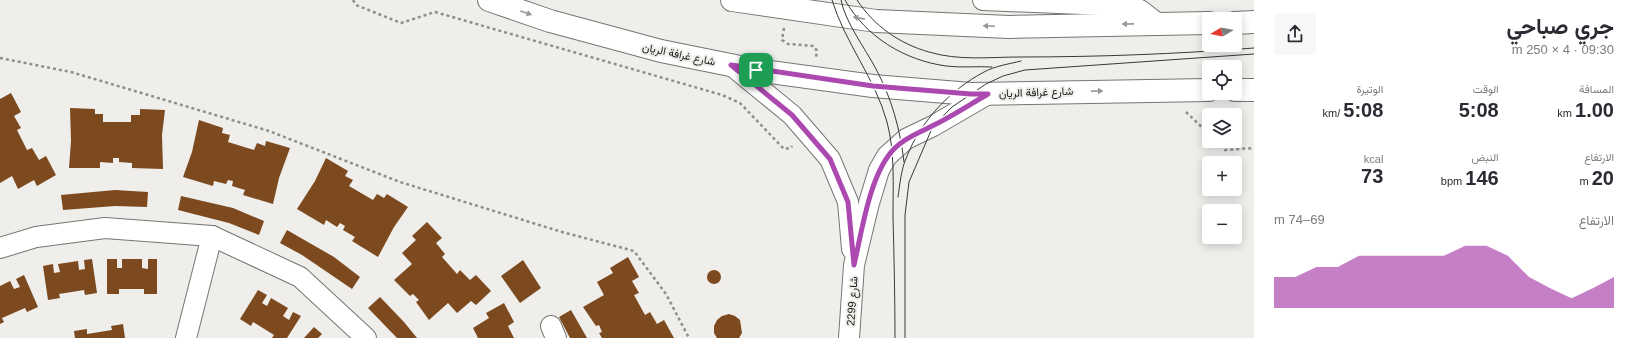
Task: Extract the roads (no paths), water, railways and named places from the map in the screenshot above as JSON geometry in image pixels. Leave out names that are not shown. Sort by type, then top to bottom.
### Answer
[{"type":"main road","name":"شارع غرافة الريان","points":[[489,0],[550,21],[661,51],[731,65],[873,86],[971,94],[1202,90]]},
{"type":"main road","points":[[732,0],[876,21],[1009,27],[1202,23]]},
{"type":"main road","points":[[1242,22],[1254,22]]},
{"type":"main road","points":[[1242,90],[1254,90]]},
{"type":"street","points":[[983,0],[1130,6],[1140,10],[1158,24]]},
{"type":"street","name":"شارع 2299","points":[[731,65],[792,115],[830,159],[848,202],[854,265]]},
{"type":"street","name":"شارع 2299","points":[[849,338],[854,265],[868,203],[879,170],[887,156],[906,139],[933,126],[988,94]]},
{"type":"street","points":[[0,248],[36,237],[105,228],[212,236],[300,277],[366,338]]},
{"type":"street","points":[[186,338],[212,236]]},
{"type":"tram line","points":[[832,0],[844,31],[868,75],[882,106],[890,133],[893,169],[895,338]]},
{"type":"tram line","points":[[841,0],[851,26],[876,69],[887,92],[898,126],[904,162]]},
{"type":"tram line","points":[[845,0],[854,13],[875,36],[901,52],[930,63],[946,66],[992,67]]},
{"type":"tram line","points":[[857,0],[871,18],[888,33],[918,49],[952,57],[1108,56],[1254,48]]},
{"type":"tram line","points":[[905,338],[905,215],[909,182],[933,126],[952,107],[986,84],[1003,76],[1025,70],[1254,54]]},
{"type":"tram line","points":[[898,197],[902,171],[907,156],[920,131],[938,108],[948,97],[984,72],[1021,61]]}]
